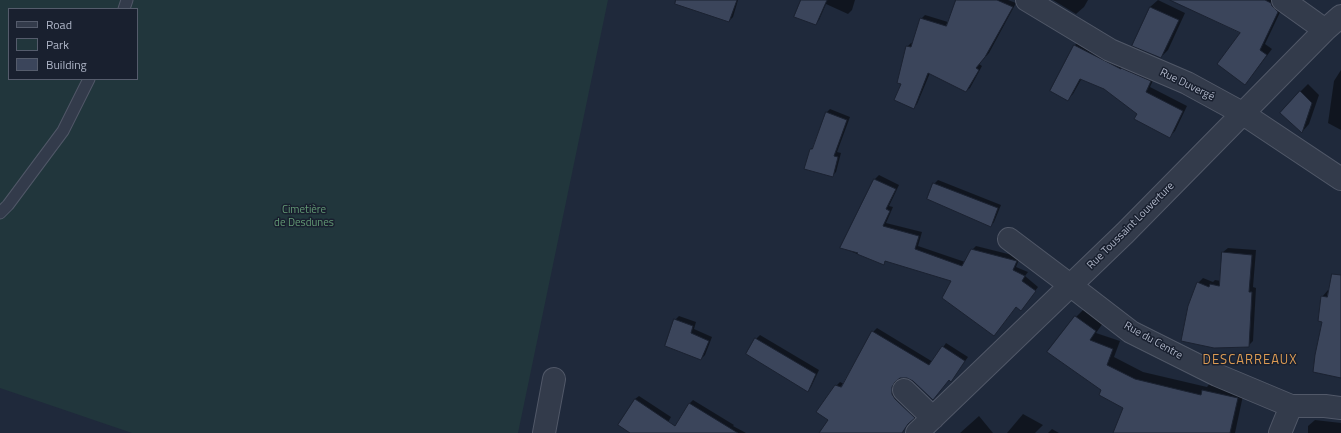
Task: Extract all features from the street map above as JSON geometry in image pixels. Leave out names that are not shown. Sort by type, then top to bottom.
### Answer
[{"type":"street","name":"Rue Duvergé","points":[[1027,0],[1110,50],[1187,83],[1242,113],[1341,179]]},
{"type":"street","points":[[1283,0],[1325,30]]},
{"type":"street","name":"Rue Toussaint Louverture","points":[[917,433],[1126,233],[1242,113],[1341,16]]},
{"type":"street","name":"Rue du Centre","points":[[1009,240],[1131,332],[1217,375],[1291,406]]},
{"type":"street","points":[[544,433],[554,379]]},
{"type":"street","points":[[904,390],[933,418]]},
{"type":"street","points":[[1280,433],[1291,406],[1325,406],[1341,408]]},
{"type":"lane","points":[[0,213],[8,205],[63,131],[88,80]]},
{"type":"green space","name":"Cimetière de Desdunes","points":[[0,0],[608,0],[518,433],[132,433],[0,388]]},
{"type":"building","points":[[676,0],[737,0],[729,22],[675,4]]},
{"type":"building","points":[[801,0],[827,0],[816,25],[794,17]]},
{"type":"building","points":[[956,0],[997,0],[1013,7],[985,57],[976,68],[979,70],[966,92],[928,73],[914,109],[894,100],[901,84],[897,83],[906,46],[911,47],[920,18],[946,26]]},
{"type":"building","points":[[1170,0],[1265,0],[1271,3],[1278,12],[1260,50],[1267,55],[1245,85],[1217,64],[1240,33]]},
{"type":"building","points":[[1150,7],[1179,20],[1161,58],[1132,46]]},
{"type":"building","points":[[1074,45],[1121,69],[1151,81],[1146,92],[1183,111],[1170,138],[1134,119],[1137,114],[1104,89],[1080,79],[1068,101],[1050,91]]},
{"type":"building","points":[[1300,91],[1312,103],[1302,133],[1280,113]]},
{"type":"building","points":[[826,112],[847,120],[834,156],[838,157],[833,177],[804,169],[810,149],[812,149]]},
{"type":"building","points":[[874,179],[896,189],[886,209],[890,211],[883,226],[919,236],[915,249],[962,266],[971,249],[1017,261],[1013,270],[1025,276],[1022,281],[1036,291],[1021,311],[1016,307],[994,336],[942,298],[951,281],[885,261],[884,265],[857,254],[858,253],[840,248]]},
{"type":"building","points":[[933,183],[998,208],[991,227],[927,199]]},
{"type":"building","points":[[1222,252],[1252,255],[1249,292],[1252,292],[1249,347],[1214,348],[1181,341],[1188,306],[1197,282],[1209,287],[1210,284],[1219,286]]},
{"type":"building","points":[[1332,274],[1341,275],[1341,378],[1313,372],[1322,322],[1318,321],[1321,296],[1327,297]]},
{"type":"building","points":[[1075,316],[1096,331],[1090,340],[1113,349],[1107,365],[1135,379],[1201,395],[1202,390],[1238,398],[1230,433],[1113,433],[1123,408],[1099,395],[1101,390],[1047,352]]},
{"type":"building","points":[[674,319],[693,326],[691,333],[709,341],[701,360],[665,346]]},
{"type":"building","points":[[872,331],[929,365],[942,346],[965,361],[951,382],[949,380],[933,400],[913,381],[907,378],[900,378],[895,382],[892,387],[892,394],[895,399],[915,418],[908,424],[902,433],[819,433],[828,420],[816,412],[835,385],[841,387]]},
{"type":"building","points":[[755,338],[816,374],[808,392],[746,354]]},
{"type":"building","points":[[635,399],[675,426],[689,403],[738,433],[630,433],[618,425]]},
{"type":"district","name":"DESCARREAUX","points":[[1250,361]]}]
